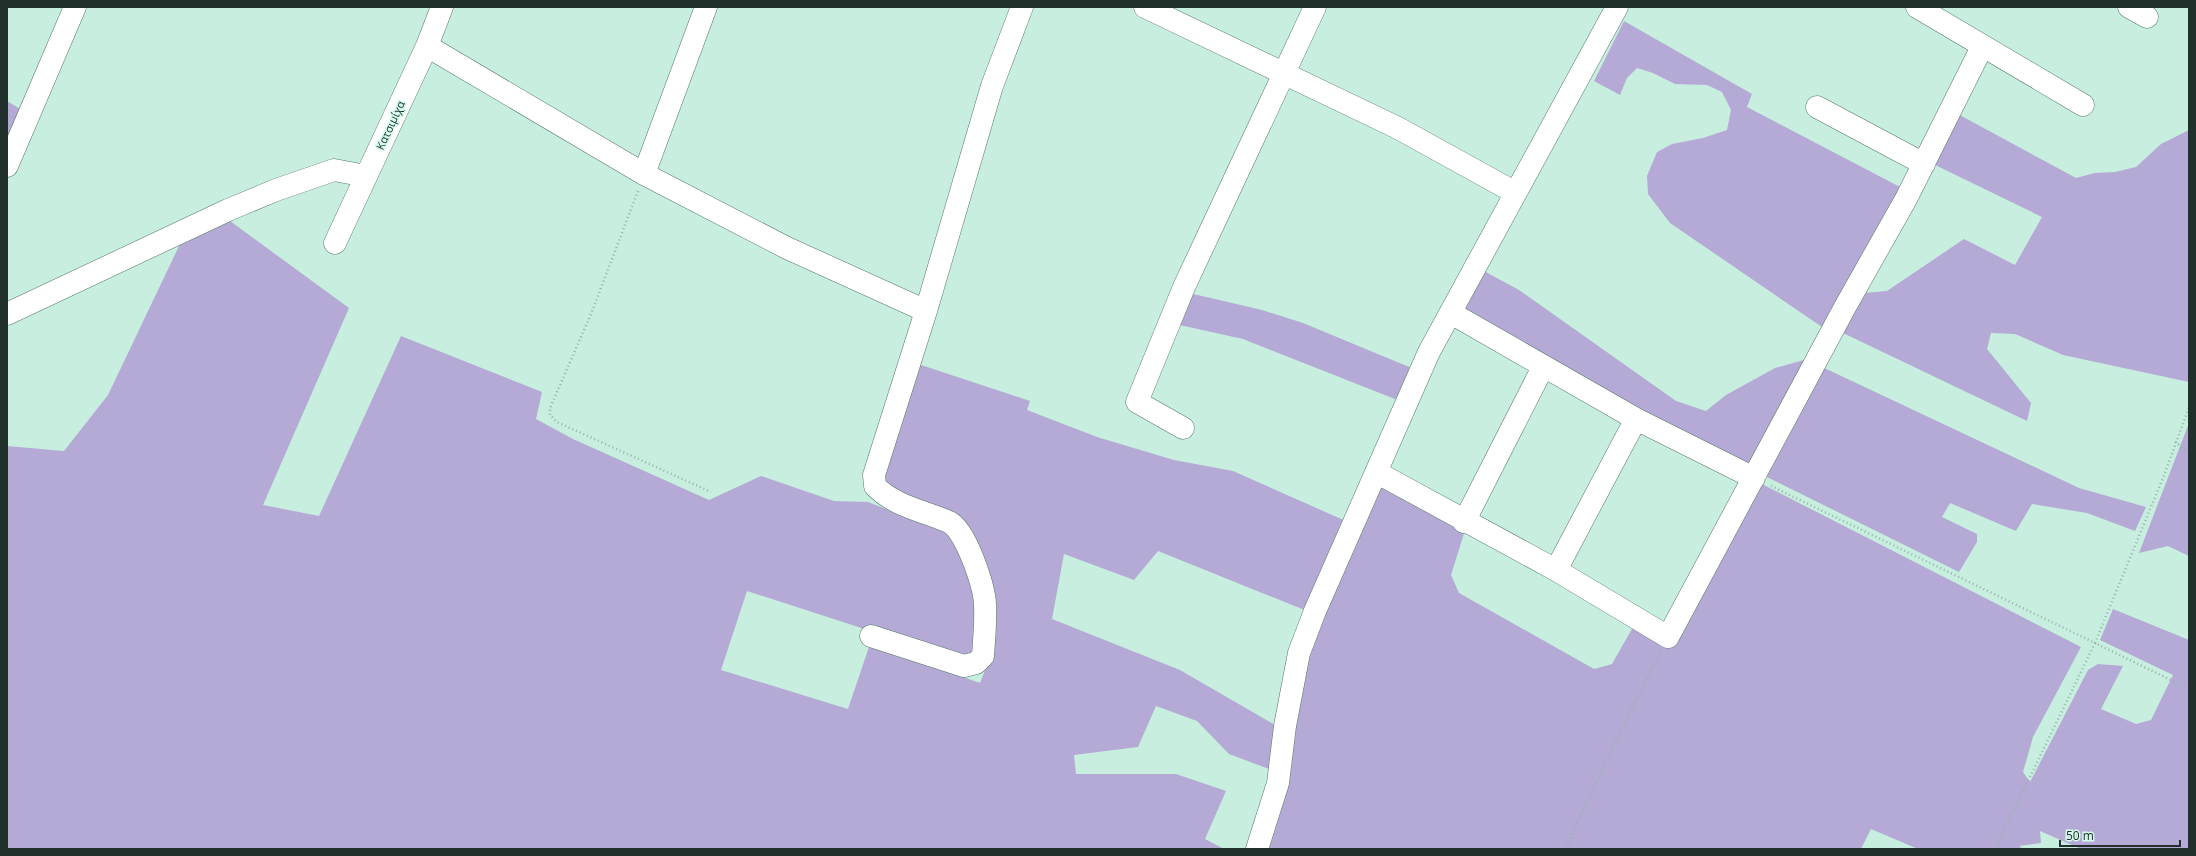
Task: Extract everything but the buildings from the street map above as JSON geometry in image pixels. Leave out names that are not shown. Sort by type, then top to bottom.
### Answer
[{"type":"street","points":[[7,166],[76,7]]},
{"type":"street","name":"Κατσιμίχα","points":[[336,243],[427,46],[442,7]]},
{"type":"street","points":[[644,174],[706,7]]},
{"type":"street","points":[[871,636],[964,666],[976,663],[983,656],[985,604],[983,587],[962,534],[951,523],[884,496],[875,486],[874,475],[926,311],[992,86],[1022,7]]},
{"type":"street","points":[[1145,7],[1398,128],[1514,192]]},
{"type":"street","points":[[1183,428],[1137,402],[1184,287],[1315,7]]},
{"type":"street","points":[[1257,849],[1278,783],[1285,726],[1299,653],[1376,472],[1429,352],[1514,192],[1556,121],[1617,7]]},
{"type":"street","points":[[1917,7],[1982,47],[2083,105]]},
{"type":"street","points":[[427,46],[644,174],[786,248],[926,311]]},
{"type":"street","points":[[1376,472],[1464,522],[1556,570],[1668,637],[1924,164],[1982,47]]},
{"type":"street","points":[[1817,107],[1924,164]]},
{"type":"street","points":[[7,314],[228,210],[276,190],[334,170],[366,176]]},
{"type":"street","points":[[1451,312],[1636,419],[1754,478]]},
{"type":"street","points":[[1464,522],[1544,367]]},
{"type":"street","points":[[1556,570],[1636,419]]},
{"type":"path","points":[[644,174],[591,314],[550,408],[550,415],[558,422],[711,492]]},
{"type":"path","points":[[1994,849],[2095,643],[2165,473],[2189,407]]},
{"type":"path","points":[[2175,442],[2189,452]]},
{"type":"path","points":[[1754,478],[2189,689]]},
{"type":"path","points":[[1565,849],[1607,759],[1668,637]]},
{"type":"shaded area","points":[[1624,21],[1752,94],[1747,107],[1902,188],[1822,327],[1670,223],[1648,194],[1647,176],[1657,152],[1672,144],[1703,138],[1727,130],[1731,110],[1722,92],[1707,85],[1675,84],[1653,73],[1637,68],[1627,78],[1620,95],[1594,81]]},
{"type":"shaded area","points":[[7,101],[20,109],[7,142]]},
{"type":"shaded area","points":[[1956,113],[2076,178],[2095,173],[2115,172],[2136,167],[2161,144],[2189,130],[2189,382],[2063,355],[2015,334],[1991,333],[1987,349],[2031,403],[2027,421],[1843,333],[1864,293],[1887,291],[1964,239],[2015,265],[2042,217],[1931,163]]},
{"type":"shaded area","points":[[230,221],[349,308],[263,505],[319,516],[401,336],[542,392],[536,419],[573,439],[709,500],[761,476],[834,501],[868,502],[947,533],[961,546],[978,587],[973,654],[960,660],[747,591],[721,670],[848,709],[870,644],[980,683],[991,655],[970,542],[874,494],[915,363],[1030,401],[1027,410],[1097,437],[1174,460],[1233,471],[1348,522],[1307,611],[1158,551],[1134,580],[1064,554],[1052,619],[1180,670],[1275,725],[1269,769],[1229,754],[1197,721],[1156,706],[1138,747],[1074,755],[1076,774],[1176,774],[1226,791],[1205,839],[1224,849],[7,849],[7,446],[64,451],[108,395],[180,244]]},
{"type":"shaded area","points":[[1482,270],[1519,290],[1676,401],[1706,411],[1726,395],[1775,368],[1804,360],[1749,469],[1684,441],[1459,307]]},
{"type":"shaded area","points":[[1189,293],[1262,310],[1303,323],[1414,369],[1400,401],[1243,339],[1175,324]]},
{"type":"shaded area","points":[[1820,366],[2079,488],[2146,507],[2135,531],[2087,513],[2032,504],[2016,531],[1950,503],[1942,517],[1977,534],[1977,542],[1959,572],[1765,476]]},
{"type":"shaded area","points":[[2189,423],[2189,556],[2168,546],[2139,553]]},
{"type":"shaded area","points":[[1762,484],[2081,647],[2033,737],[2023,772],[2030,782],[2088,670],[2098,664],[2123,666],[2101,709],[2136,724],[2151,720],[2173,675],[2100,640],[2113,609],[2189,640],[2189,849],[2081,849],[2040,831],[2041,843],[2019,846],[2023,849],[1918,849],[1871,829],[1861,849],[1265,849],[1308,651],[1379,485],[1465,530],[1451,575],[1459,593],[1594,669],[1612,664],[1633,627],[1658,639],[1670,649]]}]
